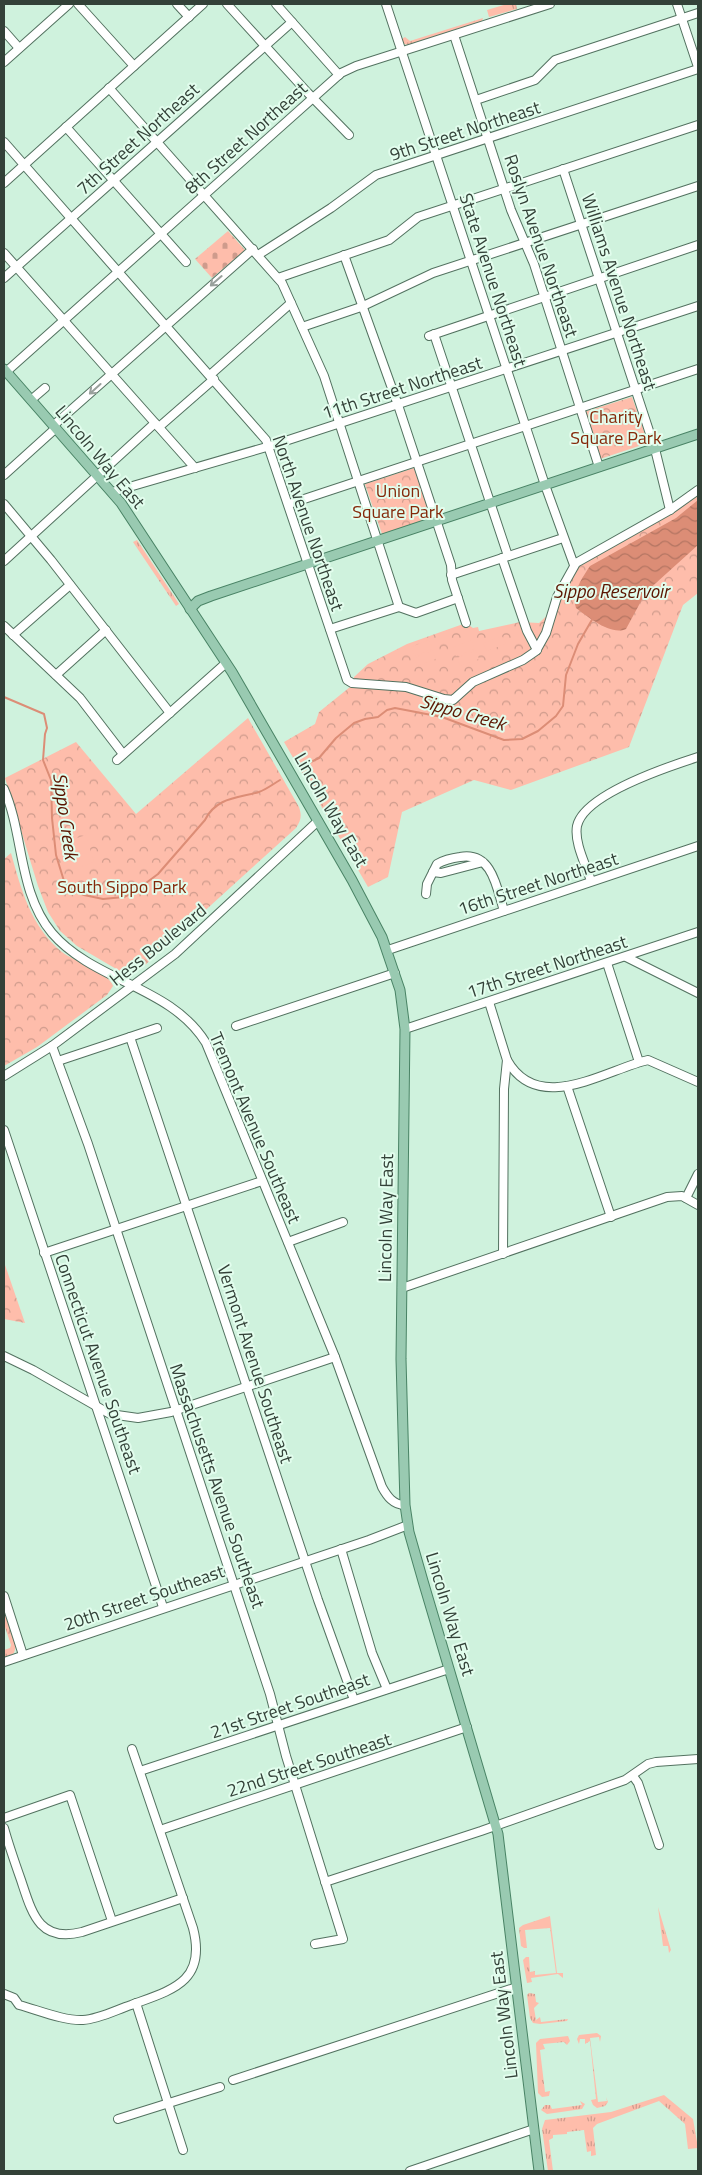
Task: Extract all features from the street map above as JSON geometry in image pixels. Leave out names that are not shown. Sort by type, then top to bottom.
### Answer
[{"type":"main road","name":"Lincoln Way East","points":[[5,371],[112,492],[226,663],[352,880],[388,950],[395,973],[403,1003],[405,1029],[401,1391],[405,1505],[408,1525],[496,1825],[504,1871],[539,2171]]},
{"type":"main road","points":[[190,609],[198,601],[211,596],[698,434]]},
{"type":"street","points":[[4,62],[69,4]]},
{"type":"street","points":[[78,4],[134,66]]},
{"type":"street","points":[[177,4],[189,17]]},
{"type":"street","points":[[4,183],[204,4]]},
{"type":"street","points":[[227,4],[349,135]]},
{"type":"street","points":[[276,4],[339,75]]},
{"type":"street","name":"State Avenue Northeast","points":[[386,4],[545,485],[574,565]]},
{"type":"street","name":"8th Street Northeast","points":[[5,371],[339,75],[356,66],[550,4]]},
{"type":"street","points":[[677,4],[698,68]]},
{"type":"street","points":[[476,100],[535,80],[554,60],[698,13]]},
{"type":"street","name":"7th Street Northeast","points":[[4,278],[292,22]]},
{"type":"street","points":[[4,31],[19,48]]},
{"type":"street","name":"Roslyn Avenue Northeast","points":[[454,35],[504,189],[534,264],[560,351],[599,467]]},
{"type":"street","name":"9th Street Northeast","points":[[4,476],[111,374],[256,252],[331,208],[376,175],[698,68]]},
{"type":"street","points":[[109,88],[278,278],[324,376],[399,606]]},
{"type":"street","points":[[278,278],[393,239],[411,221],[698,125]]},
{"type":"street","points":[[66,127],[186,262]]},
{"type":"street","name":"North Avenue Northeast","points":[[4,142],[263,435],[270,446],[347,680],[352,683],[406,688],[449,700],[456,698],[482,678],[523,660],[537,650]]},
{"type":"street","name":"Williams Avenue Northeast","points":[[564,169],[655,449],[670,510]]},
{"type":"street","points":[[302,326],[361,306],[419,278],[698,186]]},
{"type":"street","points":[[537,650],[527,631],[491,503],[452,387],[432,335],[489,314],[698,245]]},
{"type":"street","points":[[4,253],[195,468]]},
{"type":"street","points":[[344,255],[398,405],[451,565],[451,575],[466,623]]},
{"type":"street","points":[[4,561],[98,475],[212,377],[291,303]]},
{"type":"street","name":"11th Street Northeast","points":[[112,492],[340,424],[698,306]]},
{"type":"street","points":[[289,504],[698,369]]},
{"type":"street","points":[[31,400],[45,388]]},
{"type":"street","points":[[537,650],[546,633],[557,597],[574,565],[670,510],[698,490]]},
{"type":"street","points":[[4,504],[32,536],[170,713]]},
{"type":"street","points":[[451,575],[564,538]]},
{"type":"street","points":[[13,635],[70,585]]},
{"type":"street","points":[[330,629],[399,606],[416,613],[458,598]]},
{"type":"street","points":[[4,626],[80,698],[123,754]]},
{"type":"street","points":[[56,675],[106,630]]},
{"type":"street","points":[[117,760],[226,663]]},
{"type":"street","points":[[591,881],[577,835],[581,816],[593,805],[630,782],[698,757]]},
{"type":"street","name":"Tremont Avenue Southeast","points":[[4,789],[14,818],[25,875],[45,922],[60,942],[72,952],[175,1010],[191,1024],[207,1046],[334,1357],[382,1487],[392,1500],[398,1504],[405,1505]]},
{"type":"street","name":"Hess Boulevard","points":[[4,1076],[52,1046],[191,940],[318,821]]},
{"type":"street","name":"16th Street Northeast","points":[[388,950],[698,846]]},
{"type":"street","points":[[426,894],[427,884],[433,872],[441,873],[483,862],[490,870],[504,911]]},
{"type":"street","name":"17th Street Northeast","points":[[405,1029],[698,932]]},
{"type":"street","points":[[626,957],[698,993]]},
{"type":"street","points":[[606,963],[639,1062]]},
{"type":"street","points":[[236,1026],[395,973]]},
{"type":"street","points":[[489,1002],[507,1060],[517,1073],[532,1084],[548,1088],[568,1086],[639,1062],[652,1060],[698,1082]]},
{"type":"street","points":[[58,1061],[158,1028]]},
{"type":"street","name":"Vermont Avenue Southeast","points":[[130,1037],[305,1561],[354,1700]]},
{"type":"street","name":"Massachusetts Avenue Southeast","points":[[52,1046],[116,1230],[234,1584],[279,1725],[295,1785],[343,1939],[315,1944]]},
{"type":"street","points":[[503,1254],[504,1089],[507,1060]]},
{"type":"street","points":[[568,1086],[611,1217]]},
{"type":"street","name":"Connecticut Avenue Southeast","points":[[4,1130],[163,1607]]},
{"type":"street","points":[[686,1198],[698,1174]]},
{"type":"street","points":[[44,1253],[262,1181]]},
{"type":"street","points":[[402,1288],[673,1195],[686,1198],[698,1205]]},
{"type":"street","points":[[288,1242],[343,1222]]},
{"type":"street","points":[[4,1356],[97,1408],[118,1416],[138,1418],[176,1410],[334,1357]]},
{"type":"street","name":"20th Street Southeast","points":[[4,1662],[408,1525]]},
{"type":"street","points":[[341,1549],[372,1653],[387,1689]]},
{"type":"street","points":[[4,1596],[23,1655]]},
{"type":"street","name":"21st Street Southeast","points":[[140,1771],[449,1669]]},
{"type":"street","name":"22nd Street Southeast","points":[[160,1830],[467,1727]]},
{"type":"street","points":[[4,1994],[14,1998],[19,2005],[82,2020],[136,2003],[174,1988],[186,1979],[192,1970],[197,1946],[183,1898],[132,1749]]},
{"type":"street","points":[[325,1882],[620,1782],[633,1776],[648,1764],[698,1759]]},
{"type":"street","points":[[633,1776],[638,1783],[659,1844]]},
{"type":"street","points":[[4,1818],[70,1795],[112,1921]]},
{"type":"street","points":[[4,1828],[33,1915],[50,1931],[70,1935],[183,1898]]},
{"type":"street","points":[[233,2080],[517,1987]]},
{"type":"street","points":[[136,2003],[183,2150]]},
{"type":"street","points":[[118,2119],[220,2087]]},
{"type":"street","points":[[410,2171],[534,2129]]},
{"type":"green space","points":[[507,4],[516,4],[517,9],[489,17],[487,10]]},
{"type":"green space","points":[[483,18],[482,21],[408,45],[404,44],[402,39],[405,37],[410,41]]},
{"type":"green space","points":[[228,231],[245,250],[212,278],[195,259]]},
{"type":"green space","name":"Charity Square Park","points":[[632,397],[648,443],[600,459],[584,412]]},
{"type":"green space","name":"Union Square Park","points":[[414,468],[431,518],[382,534],[365,484]]},
{"type":"green space","points":[[698,492],[698,593],[683,605],[629,747],[511,790],[474,780],[402,812],[388,877],[368,887],[284,742],[315,724],[319,712],[350,687],[354,677],[368,664],[407,644],[466,623],[473,628],[478,627],[479,631],[520,622],[539,623],[554,609],[579,564]]},
{"type":"green space","points":[[137,540],[179,604],[176,606],[133,542]]},
{"type":"green space","points":[[502,636],[506,644],[487,651],[483,643]]},
{"type":"green space","points":[[429,640],[433,649],[414,656],[411,647]]},
{"type":"green space","points":[[472,640],[475,649],[456,656],[453,647]]},
{"type":"green space","points":[[433,650],[436,659],[417,666],[414,658]]},
{"type":"green space","points":[[476,650],[479,659],[460,666],[457,658]]},
{"type":"green space","name":"South Sippo Park","points":[[248,718],[299,807],[300,818],[296,828],[145,965],[127,973],[118,970],[77,946],[60,931],[48,912],[38,886],[5,778],[76,742],[136,814]]},
{"type":"green space","points":[[86,835],[94,862],[71,870],[62,843]]},
{"type":"green space","points":[[11,853],[23,894],[42,931],[67,956],[105,976],[113,986],[107,995],[37,1047],[4,1066],[4,859]]},
{"type":"green space","points":[[4,1262],[25,1323],[4,1319]]},
{"type":"green space","points":[[4,1607],[16,1646],[14,1653],[4,1658],[4,1650],[10,1648],[11,1645],[4,1624]]},
{"type":"green space","points":[[658,1907],[671,1950],[669,1953],[668,1946],[663,1946]]},
{"type":"green space","points":[[550,1916],[557,1973],[563,1973],[563,1978],[558,1974],[531,1978],[532,1982],[527,1983],[523,1960],[526,1957],[529,1957],[530,1972],[535,1971],[535,1975],[556,1973],[550,1928],[525,1930],[527,1948],[524,1948],[521,1946],[519,1928]]},
{"type":"green space","points":[[529,1993],[535,1994],[536,2002],[539,2003],[534,2008],[536,2020],[540,2017],[541,2022],[568,2019],[567,2021],[533,2023],[530,2018],[527,1995]]},
{"type":"green space","points":[[597,2033],[601,2036],[600,2042],[599,2037],[590,2038],[598,2102],[607,2101],[606,2097],[608,2102],[605,2106],[597,2108],[591,2100],[596,2099],[590,2041],[585,2044],[585,2039],[580,2039],[579,2044],[577,2039],[579,2035]]},
{"type":"green space","points":[[568,2036],[570,2041],[567,2045],[564,2042],[543,2044],[545,2049],[540,2050],[545,2092],[550,2091],[549,2096],[542,2097],[538,2093],[536,2043],[540,2039]]},
{"type":"green space","points":[[664,2095],[693,2119],[698,2148],[688,2149],[685,2124],[659,2101],[597,2124],[593,2128],[596,2155],[591,2156],[591,2151],[587,2152],[584,2130],[553,2135],[553,2138],[549,2140],[553,2171],[548,2171],[542,2129],[545,2120],[611,2112]]},
{"type":"green space","points":[[580,2101],[585,2104],[582,2109],[547,2114],[541,2110],[545,2105],[550,2105],[552,2109],[582,2105]]},
{"type":"water","name":"Sippo Reservoir","points":[[698,500],[698,545],[646,592],[626,629],[614,630],[607,628],[576,608],[576,592],[590,566],[676,518]]},
{"type":"waterway","name":"Sippo Creek","points":[[303,766],[319,758],[336,738],[354,723],[378,717],[387,710],[395,708],[442,717],[504,740],[522,739],[538,731],[556,716],[563,706],[566,675],[578,644],[593,618]]},
{"type":"waterway","name":"Sippo Creek","points":[[4,697],[44,714],[47,728],[43,760],[51,780],[52,818],[56,855],[64,881],[72,890],[84,895],[103,899],[124,897],[134,892],[158,874],[215,807],[229,800],[259,792],[280,780]]}]
